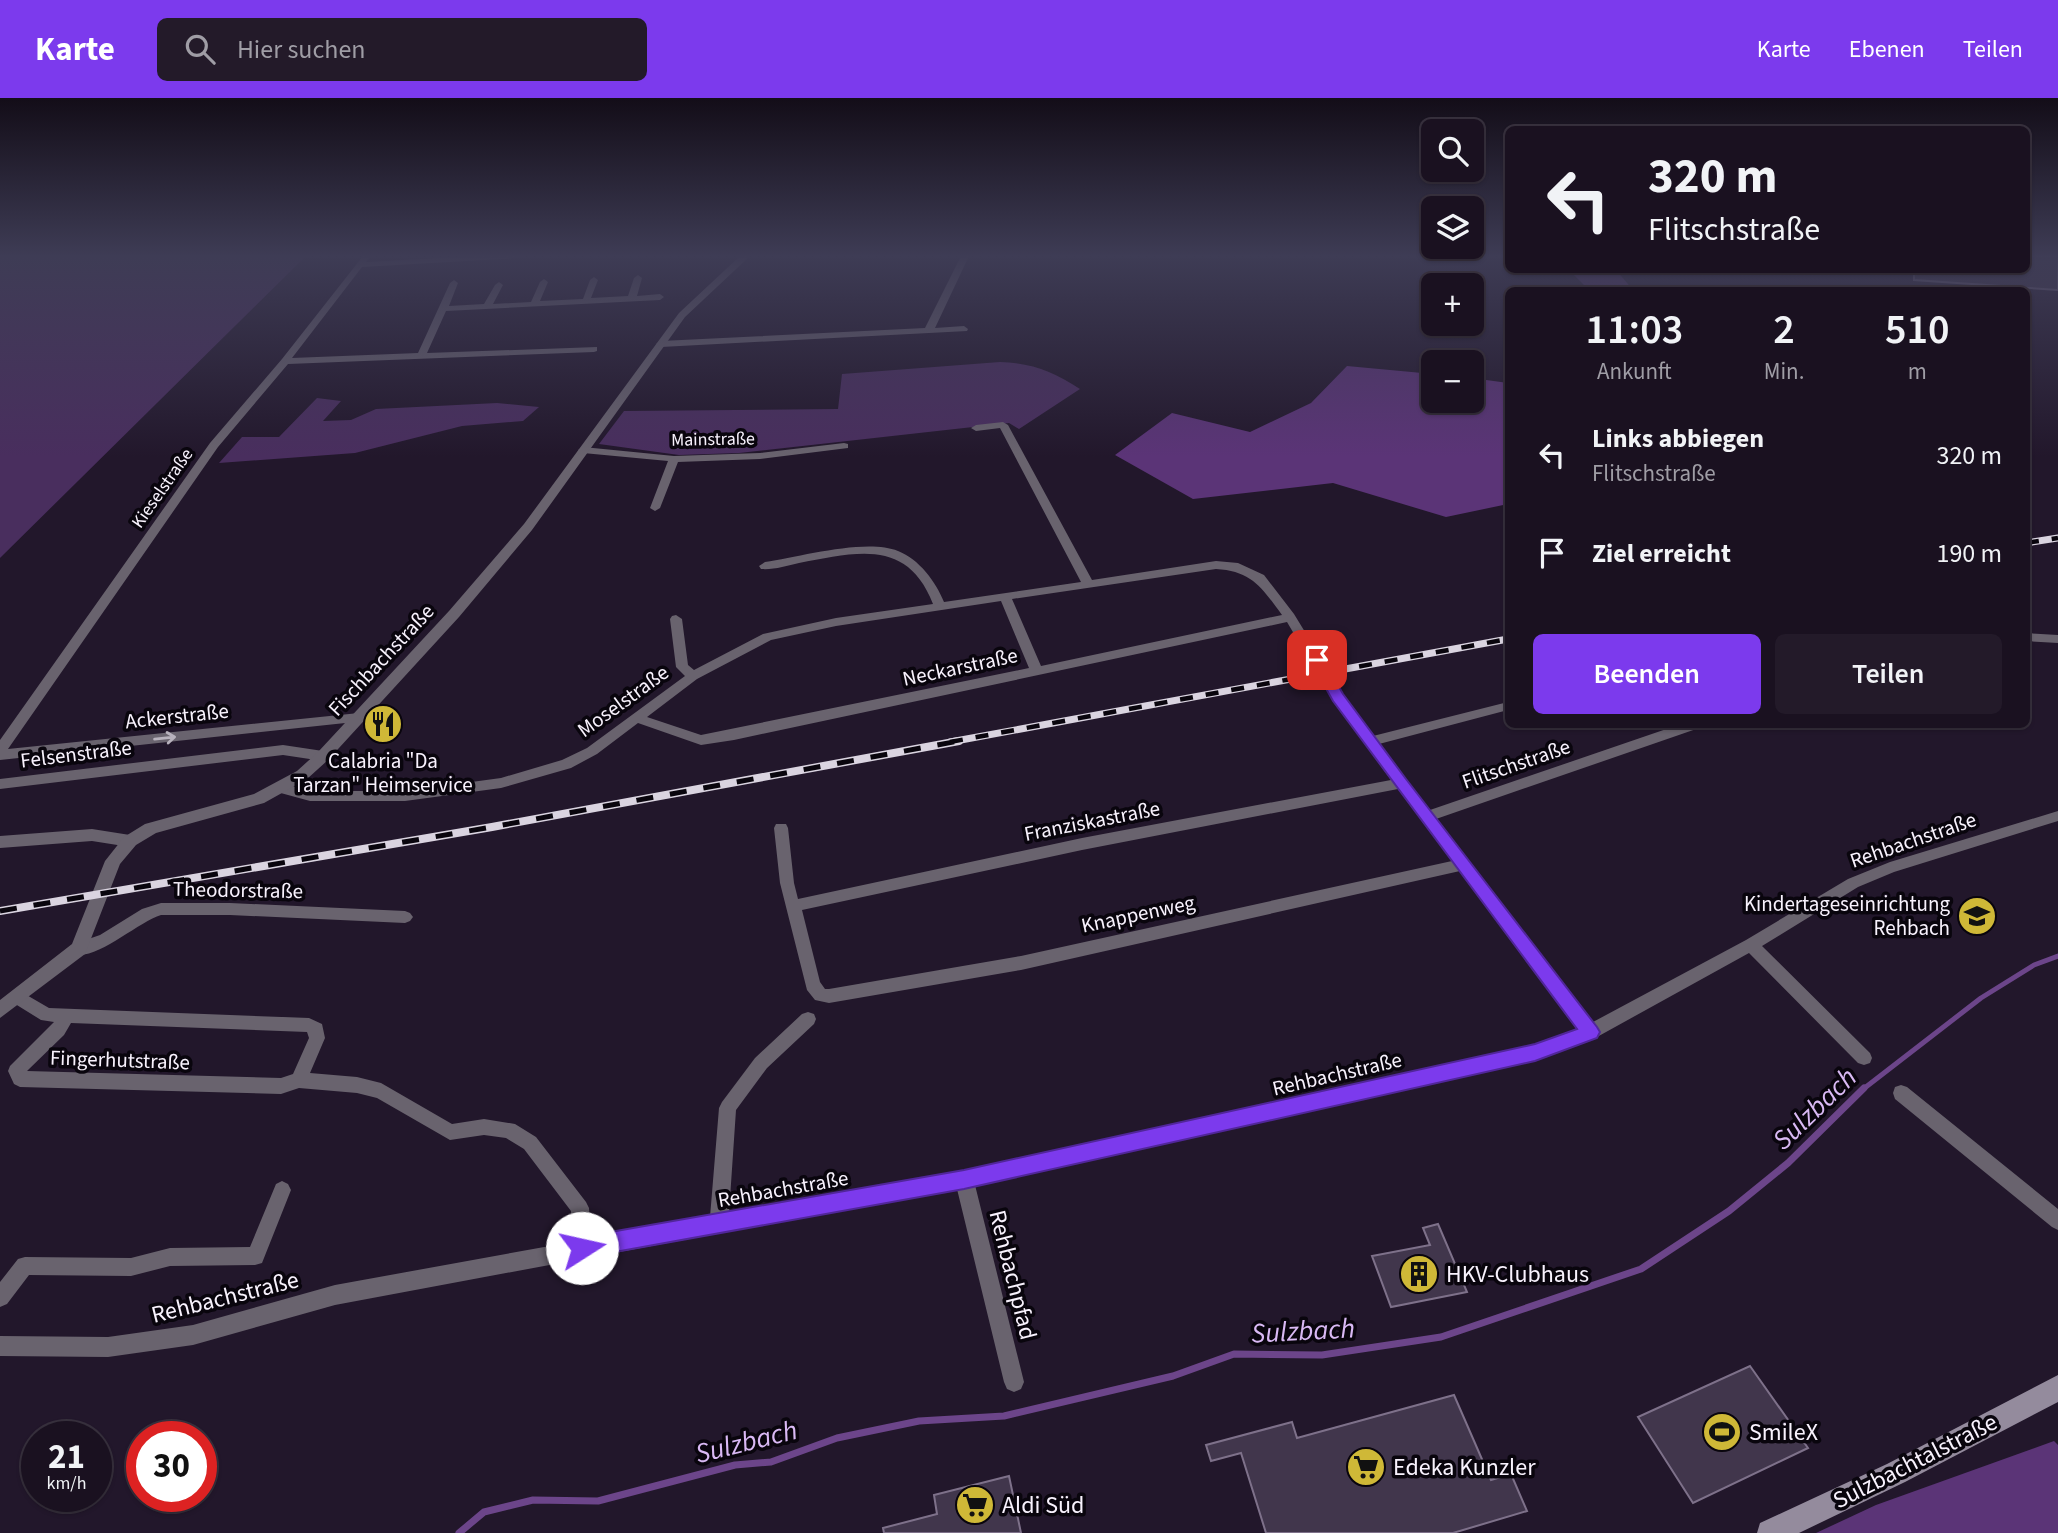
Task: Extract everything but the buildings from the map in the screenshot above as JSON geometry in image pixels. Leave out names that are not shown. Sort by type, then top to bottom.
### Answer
[{"type":"main road","name":"Sulzbachtalstraße","points":[[1770,1533],[1896,1473],[2058,1388]]},
{"type":"street","name":"Kieselstraße","points":[[0,752],[214,445],[315,323]]},
{"type":"street","points":[[421,356],[436,323]]},
{"type":"street","name":"Fischbachstraße","points":[[79,949],[113,861],[130,841],[151,828],[236,807],[282,788],[323,756],[359,719],[496,565],[677,323]]},
{"type":"street","points":[[929,330],[932,323]]},
{"type":"street","points":[[661,344],[964,329]]},
{"type":"street","points":[[285,361],[594,349]]},
{"type":"street","points":[[976,428],[1003,425],[1087,582]]},
{"type":"street","name":"Mainstraße","points":[[583,450],[674,459],[760,456],[844,446]]},
{"type":"street","points":[[655,508],[674,459]]},
{"type":"street","points":[[765,566],[845,553],[893,552],[916,569],[937,596],[940,606]]},
{"type":"street","name":"Moselstraße","points":[[282,788],[310,796],[378,796],[501,783],[566,764],[613,738],[693,676],[767,637],[836,622],[1200,565],[1234,566],[1260,578],[1290,617]]},
{"type":"street","points":[[1004,597],[1037,671]]},
{"type":"street","points":[[1290,617],[1338,697],[1370,742],[1591,1032]]},
{"type":"street","name":"Neckarstraße","points":[[639,719],[701,740],[734,735],[1290,617]]},
{"type":"street","points":[[676,619],[677,645],[682,667],[693,676]]},
{"type":"street","points":[[2030,637],[2058,639]]},
{"type":"street","points":[[1370,742],[1505,707]]},
{"type":"street","name":"Ackerstraße","points":[[0,752],[359,719]]},
{"type":"street","name":"Flitschstraße","points":[[1428,816],[1685,728]]},
{"type":"street","name":"Felsenstraße","points":[[0,785],[283,750],[323,756]]},
{"type":"street","name":"Franziskastraße","points":[[794,906],[1069,847],[1400,783]]},
{"type":"street","name":"Rehbachstraße","points":[[0,1346],[108,1347],[193,1335],[335,1295],[964,1180],[1522,1055],[1591,1032],[1751,945],[1853,883],[1890,868],[2058,816]]},
{"type":"street","points":[[782,828],[787,883],[794,906]]},
{"type":"street","points":[[0,842],[92,835],[130,841]]},
{"type":"street","name":"Knappenweg","points":[[794,906],[813,985],[821,995],[1021,964],[1463,864]]},
{"type":"street","name":"Theodorstraße","points":[[79,949],[105,940],[147,913],[161,909],[230,909],[405,917]]},
{"type":"street","points":[[1751,945],[1864,1058]]},
{"type":"street","points":[[0,1010],[79,949]]},
{"type":"street","name":"Fingerhutstraße","points":[[18,997],[47,1015],[66,1017],[309,1025],[316,1029],[317,1038],[299,1080]]},
{"type":"street","name":"Fingerhutstraße","points":[[66,1017],[58,1030],[16,1071],[20,1079],[251,1087],[281,1086],[299,1080],[357,1085],[381,1091],[450,1132],[484,1127],[509,1130],[530,1143],[580,1208],[582,1248]]},
{"type":"street","points":[[719,1223],[728,1108],[761,1063],[808,1019]]},
{"type":"street","points":[[1901,1093],[2058,1221]]},
{"type":"street","name":"Rehbachpfad","points":[[964,1180],[1014,1382]]},
{"type":"street","name":"Rehbachstraße","points":[[0,1297],[25,1266],[131,1267],[170,1257],[256,1256],[282,1190]]},
{"type":"shaded area","points":[[0,323],[238,323],[0,558]]},
{"type":"shaded area","points":[[1000,362],[1022,364],[1042,370],[1080,389],[1019,429],[1009,423],[739,453],[679,455],[599,444],[624,411],[838,409],[842,374]]},
{"type":"shaded area","points":[[1347,366],[1421,373],[1421,413],[1484,413],[1484,380],[1505,383],[1505,505],[1446,517],[1333,483],[1193,499],[1115,455],[1172,413],[1250,432],[1311,403]]},
{"type":"shaded area","points":[[317,398],[341,401],[323,421],[351,420],[376,409],[497,403],[539,407],[523,421],[462,426],[355,453],[219,463],[242,437],[279,437]]},
{"type":"shaded area","points":[[2054,1441],[2058,1445],[2058,1533],[1816,1533],[1876,1505]]},
{"type":"waterway","name":"Sulzbach","points":[[1862,1090],[1981,998],[2034,965],[2058,956]]},
{"type":"waterway","name":"Sulzbach","points":[[459,1533],[484,1512],[533,1500],[598,1501],[735,1465],[771,1462],[837,1438],[919,1421],[1004,1416],[1173,1376],[1234,1354],[1322,1355],[1441,1337],[1641,1269],[1729,1211],[1788,1163],[1864,1088]]},
{"type":"railway","points":[[2030,542],[2058,538]]},
{"type":"railway","points":[[950,742],[1505,640]]},
{"type":"railway","points":[[0,911],[492,827],[959,741]]},
{"type":"place","name":"Calabria \"Da Tarzan\" Heimservice","points":[[383,724]]},
{"type":"place","name":"Kindertageseinrichtung Rehbach","points":[[1977,916]]},
{"type":"place","name":"HKV-Clubhaus","points":[[1419,1274]]},
{"type":"place","name":"SmileX","points":[[1722,1432]]},
{"type":"place","name":"Edeka Kunzler","points":[[1366,1467]]},
{"type":"place","name":"Aldi Süd","points":[[975,1505]]},
{"type":"route","points":[[582,1248],[964,1180],[1535,1052],[1591,1032],[1428,816],[1400,783],[1338,697],[1317,660]]}]
